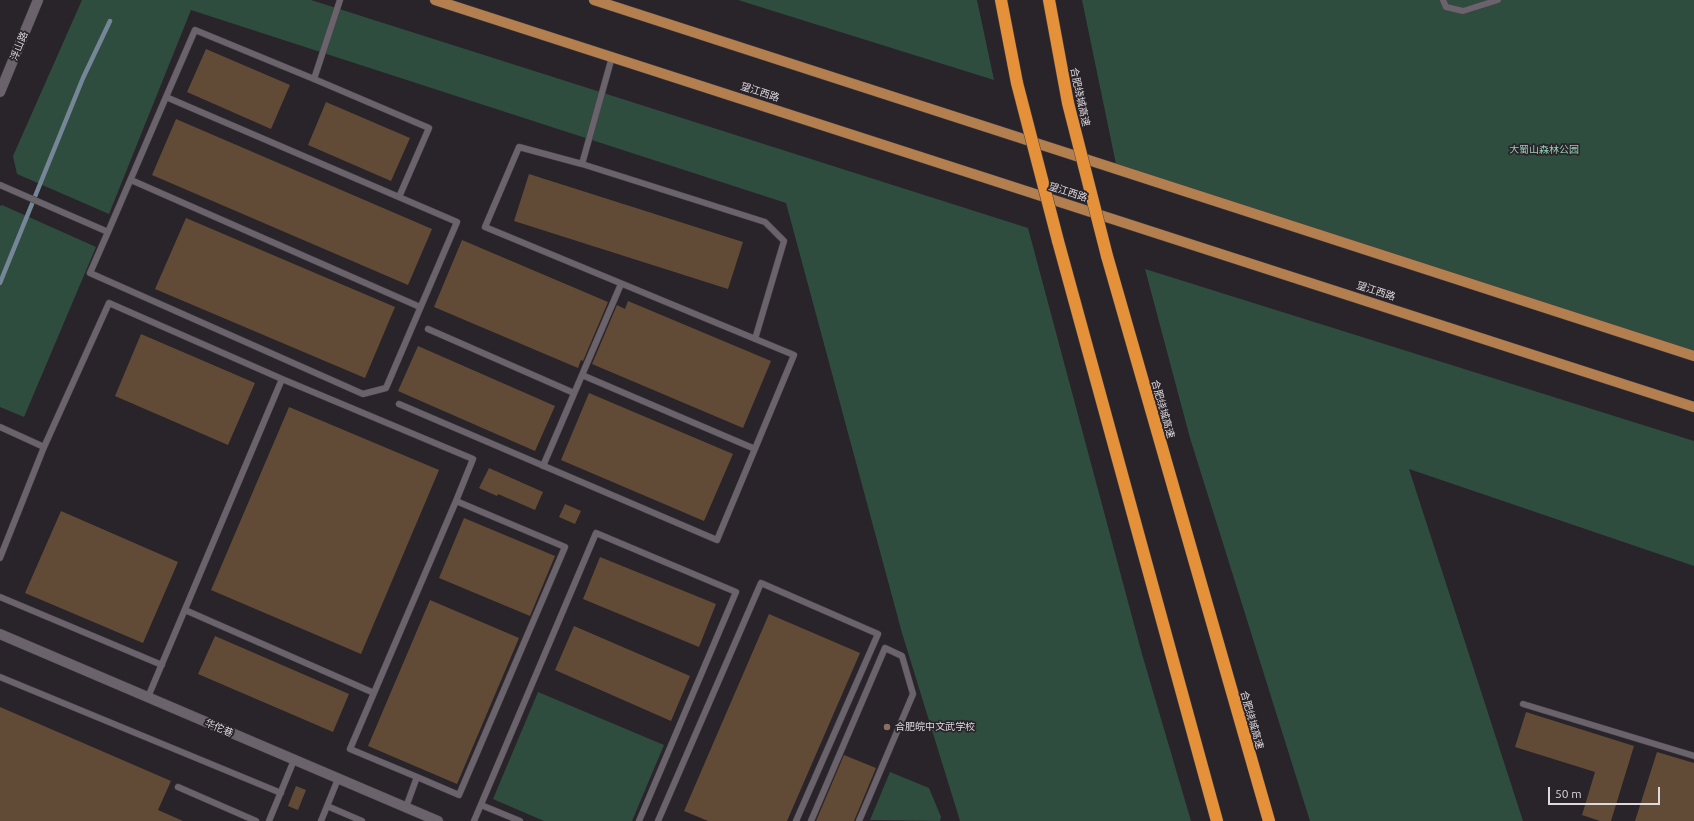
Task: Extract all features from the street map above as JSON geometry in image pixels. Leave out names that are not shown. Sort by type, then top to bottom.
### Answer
[{"type":"highway","points":[[1001,0],[1017,82],[1058,241],[1217,821]]},
{"type":"highway","name":"合肥绕城高速","points":[[1049,0],[1068,104],[1107,256],[1268,821]]},
{"type":"main road","name":"望江西路","points":[[435,0],[1694,407]]},
{"type":"main road","points":[[594,0],[1694,356]]},
{"type":"street","name":"浮山路","points":[[0,92],[38,0]]},
{"type":"street","name":"华佗巷","points":[[0,634],[438,821]]},
{"type":"lane","points":[[314,79],[340,0]]},
{"type":"lane","points":[[1443,0],[1446,7],[1463,11],[1498,0]]},
{"type":"lane","points":[[166,97],[457,222],[386,388],[364,394],[90,273],[131,180],[166,97],[195,30],[429,128],[399,197]]},
{"type":"lane","points":[[582,164],[612,57]]},
{"type":"lane","points":[[399,404],[717,540],[794,355],[755,339],[621,284],[485,228],[519,147],[582,164],[765,222],[784,241],[755,339]]},
{"type":"lane","points":[[131,180],[420,307]]},
{"type":"lane","points":[[3,186],[108,232]]},
{"type":"lane","points":[[543,466],[621,284]]},
{"type":"lane","points":[[0,558],[44,447],[109,303],[282,379],[474,459],[456,501],[374,693],[350,749],[460,795],[565,547],[456,501]]},
{"type":"lane","points":[[428,329],[574,393]]},
{"type":"lane","points":[[582,375],[755,449]]},
{"type":"lane","points":[[148,698],[282,379]]},
{"type":"lane","points":[[0,427],[44,447]]},
{"type":"lane","points":[[474,821],[596,533],[736,592],[639,821]]},
{"type":"lane","points":[[658,821],[761,583],[878,634],[796,821]]},
{"type":"lane","points":[[0,596],[162,665]]},
{"type":"lane","points":[[185,610],[374,693]]},
{"type":"lane","points":[[811,821],[885,648],[902,656],[913,694],[859,821]]},
{"type":"lane","points":[[0,677],[281,793]]},
{"type":"lane","points":[[1524,704],[1694,756]]},
{"type":"lane","points":[[269,821],[294,760]]},
{"type":"lane","points":[[406,808],[417,777]]},
{"type":"lane","points":[[321,821],[338,779]]},
{"type":"lane","points":[[178,787],[256,821]]},
{"type":"lane","points":[[481,804],[520,821]]},
{"type":"lane","points":[[327,806],[362,821]]},
{"type":"green space","points":[[82,0],[311,0],[1028,228],[1142,654],[1191,821],[960,821],[902,633],[786,203],[191,10],[109,214],[17,174],[13,156]]},
{"type":"green space","points":[[738,0],[977,0],[994,80]]},
{"type":"green space","name":"大蜀山森林公园","points":[[1082,0],[1694,0],[1694,356],[1117,169]]},
{"type":"green space","points":[[2,205],[96,247],[24,417],[0,407],[0,206]]},
{"type":"green space","points":[[1145,269],[1694,441],[1694,566],[1409,469],[1523,821],[1310,821],[1190,438]]},
{"type":"green space","points":[[538,692],[664,745],[632,821],[544,821],[493,799]]},
{"type":"green space","points":[[890,772],[929,788],[941,817],[940,821],[870,820]]},
{"type":"building","points":[[206,49],[290,85],[271,129],[187,92]]},
{"type":"building","points":[[326,102],[410,138],[391,181],[308,145]]},
{"type":"building","points":[[176,119],[432,229],[408,285],[152,175]]},
{"type":"building","points":[[529,174],[743,242],[728,289],[514,221]]},
{"type":"building","points":[[186,218],[395,307],[365,378],[155,289]]},
{"type":"building","points":[[462,240],[608,302],[583,361],[581,360],[578,368],[434,307]]},
{"type":"building","points":[[628,301],[771,361],[743,428],[592,364],[617,305],[625,309]]},
{"type":"building","points":[[141,334],[255,383],[228,445],[115,396]]},
{"type":"building","points":[[418,346],[555,406],[535,451],[398,391]]},
{"type":"building","points":[[589,393],[733,454],[704,521],[561,460]]},
{"type":"building","points":[[289,407],[439,470],[361,654],[211,590]]},
{"type":"building","points":[[489,468],[543,492],[535,510],[498,494],[497,496],[479,488]]},
{"type":"building","points":[[565,504],[581,511],[575,524],[559,517]]},
{"type":"building","points":[[61,511],[178,562],[143,643],[25,593]]},
{"type":"building","points":[[464,518],[555,556],[530,616],[439,578]]},
{"type":"building","points":[[600,557],[716,604],[699,647],[583,599]]},
{"type":"building","points":[[430,600],[519,638],[457,784],[368,746]]},
{"type":"building","points":[[769,614],[860,653],[787,821],[708,821],[684,811]]},
{"type":"building","points":[[574,626],[690,676],[671,721],[555,670]]},
{"type":"building","points":[[215,636],[349,694],[333,732],[198,674]]},
{"type":"building","points":[[0,707],[171,781],[158,810],[183,821],[0,821]]},
{"type":"building","points":[[1526,712],[1634,746],[1611,821],[1600,821],[1582,815],[1595,772],[1515,747]]},
{"type":"building","points":[[1657,752],[1694,763],[1694,821],[1635,821]]},
{"type":"building","points":[[844,755],[876,768],[854,821],[816,821]]},
{"type":"building","points":[[296,786],[306,790],[298,810],[288,806]]},
{"type":"waterway","points":[[0,283],[83,78],[110,21]]},
{"type":"place","name":"合肥皖中文武学校","points":[[887,727]]}]
